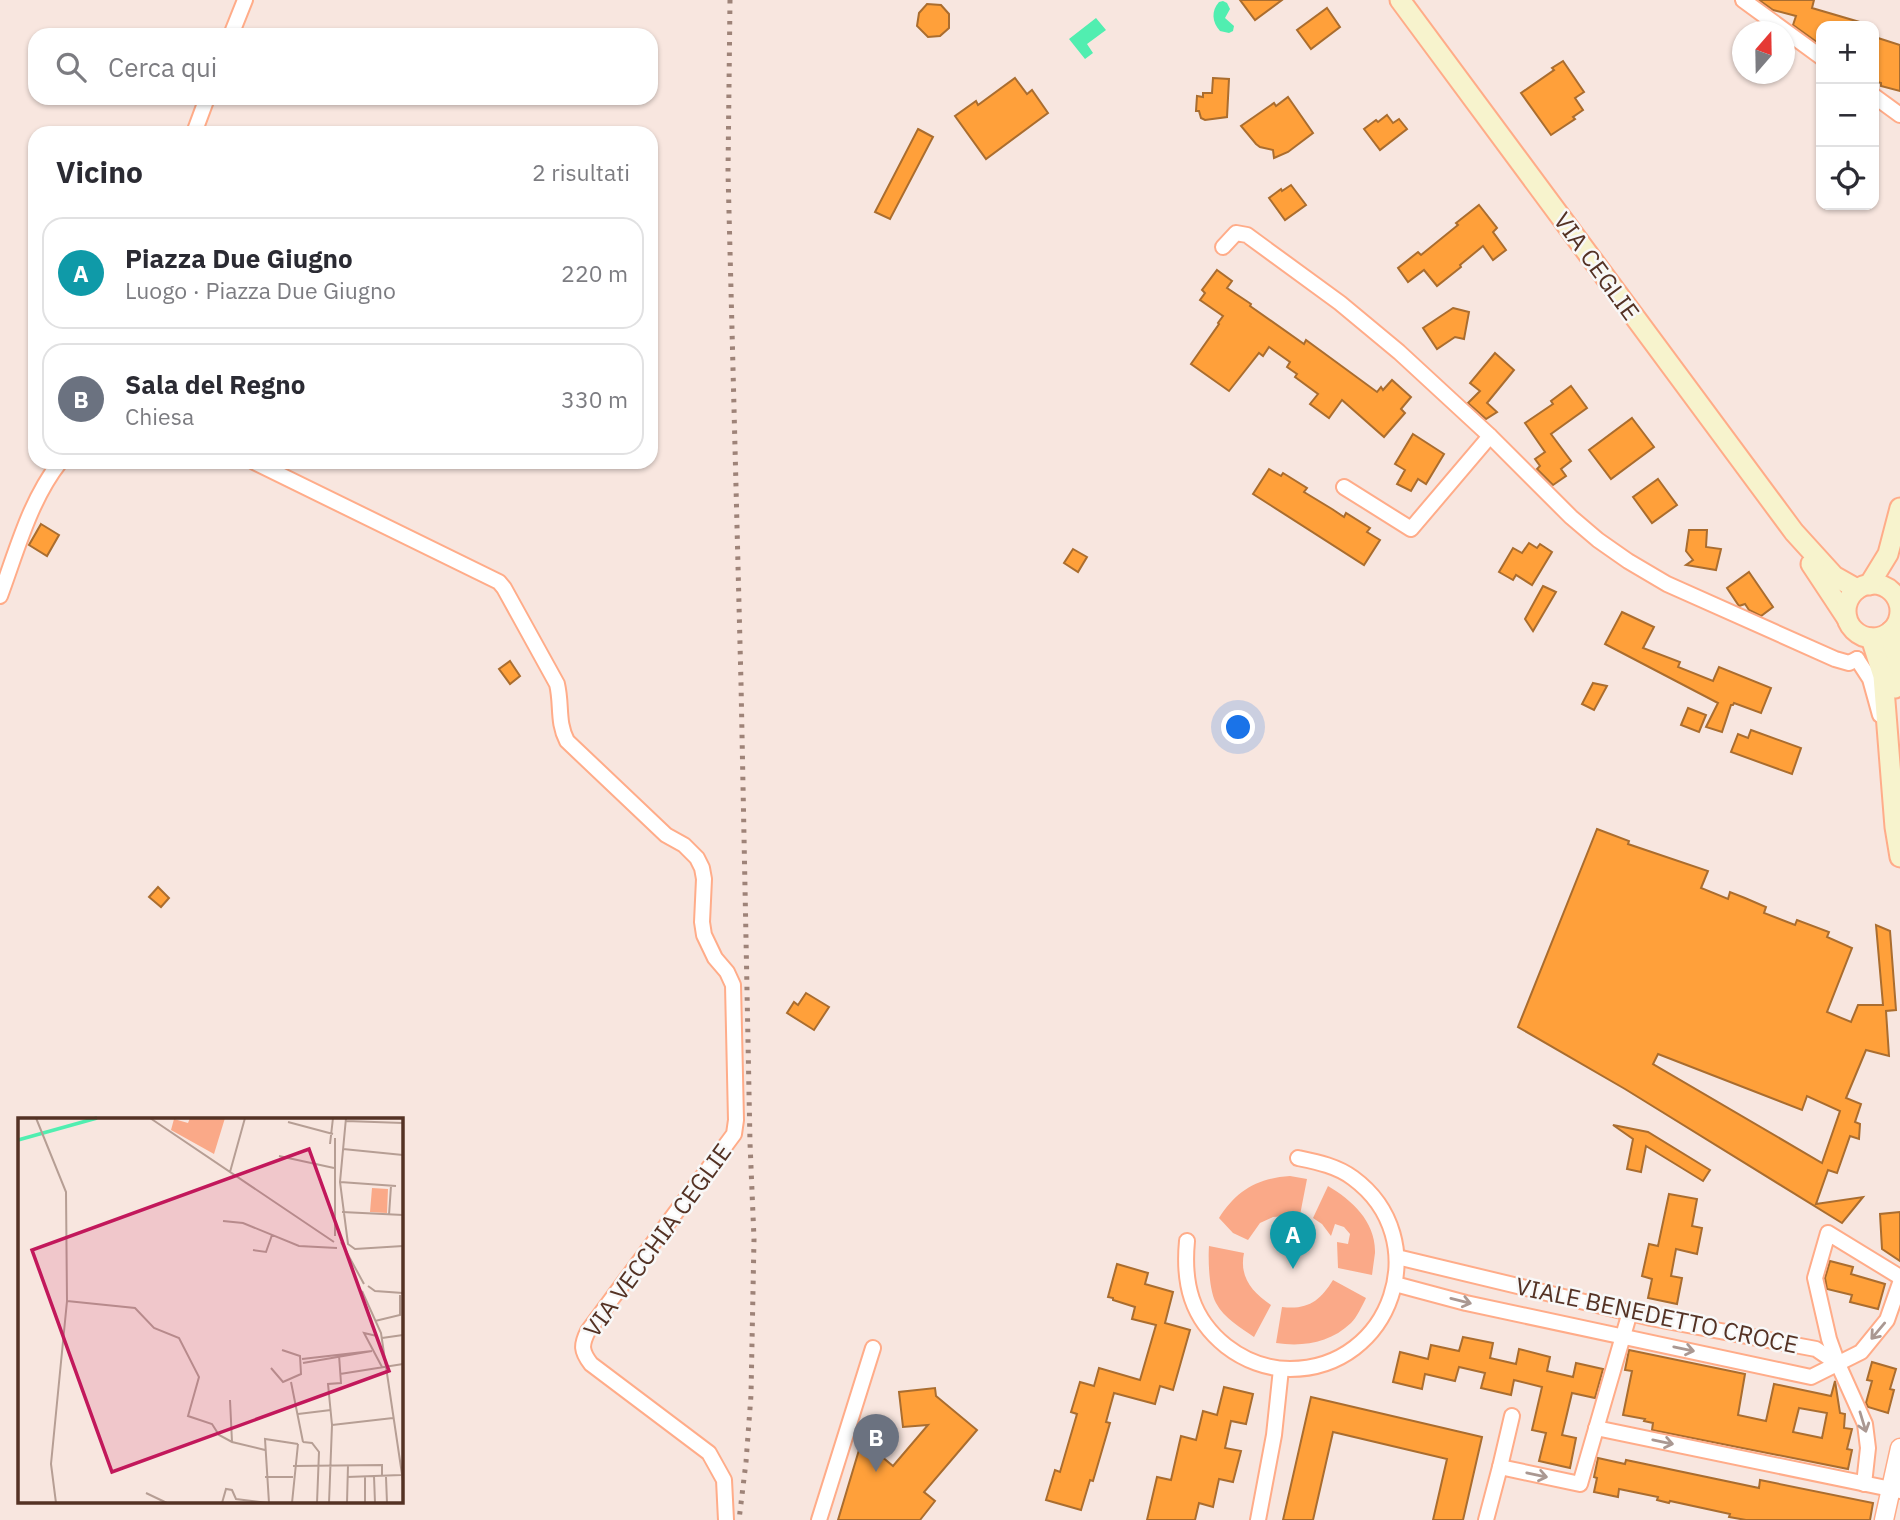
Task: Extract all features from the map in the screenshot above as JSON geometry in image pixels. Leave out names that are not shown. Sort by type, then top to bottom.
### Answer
[{"type":"main road","name":"VIA CEGLIE","points":[[1400,0],[1794,532],[1834,576],[1863,587]]},
{"type":"main road","points":[[1863,587],[1898,589],[1897,624],[1878,638],[1869,638],[1856,632],[1850,625],[1846,617],[1848,601],[1863,587],[1888,554],[1900,508]]},
{"type":"main road","name":"VIA CEGLIE","points":[[1794,532],[1846,617]]},
{"type":"main road","points":[[1891,631],[1895,827],[1900,857]]},
{"type":"main road","points":[[1869,638],[1883,676],[1894,747]]},
{"type":"street","points":[[235,28],[245,0]]},
{"type":"street","points":[[1743,0],[1816,53]]},
{"type":"street","points":[[1879,100],[1900,115]]},
{"type":"street","points":[[197,126],[204,105]]},
{"type":"street","points":[[1223,247],[1236,233],[1247,235],[1340,303],[1389,343],[1490,436],[1571,517],[1628,561],[1667,584],[1835,659],[1849,663],[1857,659],[1869,638]]},
{"type":"street","points":[[1344,487],[1411,530],[1490,436]]},
{"type":"street","points":[[0,596],[31,513],[55,469]]},
{"type":"street","name":"VIA VECCHIA CEGLIE","points":[[268,469],[499,582],[557,684],[561,727],[567,741],[666,835],[691,850],[702,868],[705,891],[702,922],[704,935],[733,985],[734,1135],[588,1331],[582,1343],[582,1353],[591,1364],[709,1453],[724,1480],[726,1520]]},
{"type":"street","points":[[1857,659],[1870,679],[1894,747]]},
{"type":"street","points":[[1187,1241],[1187,1283],[1195,1307],[1217,1339],[1235,1353],[1257,1364],[1281,1369],[1302,1369],[1343,1356],[1358,1346],[1385,1314],[1395,1284],[1397,1257],[1392,1230],[1370,1194],[1352,1177],[1325,1163],[1298,1158]]},
{"type":"street","points":[[1864,1484],[1868,1448],[1866,1424],[1829,1339],[1815,1278],[1828,1233],[1900,1277]]},
{"type":"street","name":"VIALE BENEDETTO CROCE","points":[[1397,1257],[1630,1312],[1816,1349],[1838,1364]]},
{"type":"street","points":[[1838,1364],[1861,1352],[1887,1320],[1900,1283]]},
{"type":"street","name":"VIALE BENEDETTO CROCE","points":[[1395,1284],[1466,1303],[1811,1377],[1838,1364]]},
{"type":"street","points":[[1500,1467],[1580,1484],[1630,1312]]},
{"type":"street","points":[[819,1520],[873,1348]]},
{"type":"street","points":[[1258,1520],[1274,1435],[1281,1369]]},
{"type":"street","points":[[1486,1520],[1512,1416]]},
{"type":"street","points":[[1596,1428],[1895,1490]]},
{"type":"street","points":[[1884,1520],[1895,1490],[1900,1448]]},
{"type":"shaded area","points":[[1223,1],[1230,9],[1225,18],[1234,26],[1229,33],[1220,31],[1214,20],[1215,9],[1219,2]]},
{"type":"shaded area","points":[[1096,18],[1106,30],[1087,44],[1093,53],[1085,59],[1069,39]]},
{"type":"shaded area","points":[[1290,1176],[1307,1179],[1300,1215],[1273,1217],[1260,1223],[1248,1240],[1233,1233],[1219,1218],[1233,1200],[1248,1188],[1267,1180]]},
{"type":"shaded area","points":[[1328,1186],[1354,1205],[1367,1222],[1374,1242],[1372,1275],[1338,1268],[1337,1242],[1348,1244],[1350,1234],[1344,1227],[1335,1224],[1331,1236],[1322,1224],[1313,1218]]},
{"type":"shaded area","points":[[1209,1246],[1244,1253],[1243,1269],[1248,1283],[1271,1305],[1254,1337],[1228,1318],[1216,1303],[1210,1283]]},
{"type":"shaded area","points":[[1333,1280],[1366,1298],[1351,1323],[1334,1335],[1316,1342],[1276,1343],[1282,1307],[1299,1307],[1318,1299]]},
{"type":"building","points":[[1240,0],[1282,0],[1255,20]]},
{"type":"building","points":[[1759,0],[1814,0],[1812,8],[1856,21],[1816,21],[1816,41],[1795,26],[1796,16],[1773,10]]},
{"type":"building","points":[[927,4],[941,5],[949,14],[949,28],[940,36],[928,37],[917,26],[919,13]]},
{"type":"building","points":[[1327,8],[1340,27],[1311,49],[1297,30]]},
{"type":"building","points":[[1879,38],[1900,45],[1900,91],[1881,86]]},
{"type":"building","points":[[1563,61],[1584,92],[1575,98],[1583,110],[1573,117],[1575,119],[1551,135],[1521,93]]},
{"type":"building","points":[[1015,78],[1027,94],[1032,90],[1048,113],[986,159],[955,116],[976,101],[978,105]]},
{"type":"building","points":[[1213,78],[1229,79],[1227,117],[1205,120],[1201,118],[1199,111],[1196,111],[1197,96],[1203,97],[1203,93],[1212,93]]},
{"type":"building","points":[[1288,97],[1313,133],[1288,152],[1274,158],[1273,150],[1256,144],[1241,126],[1274,103],[1276,106]]},
{"type":"building","points":[[1387,115],[1393,123],[1399,119],[1407,129],[1380,150],[1364,129]]},
{"type":"building","points":[[918,129],[933,137],[890,219],[875,212]]},
{"type":"building","points":[[1291,185],[1306,205],[1285,220],[1269,198]]},
{"type":"building","points":[[1479,205],[1497,228],[1493,232],[1506,250],[1493,260],[1483,246],[1437,286],[1424,270],[1408,282],[1398,268],[1418,252],[1421,255]]},
{"type":"building","points":[[1217,270],[1232,281],[1227,288],[1251,304],[1250,306],[1304,344],[1306,340],[1377,392],[1381,387],[1383,390],[1392,380],[1411,397],[1401,409],[1405,413],[1384,437],[1342,400],[1329,418],[1310,404],[1318,394],[1295,377],[1297,374],[1287,367],[1290,362],[1269,347],[1263,356],[1259,353],[1229,391],[1191,364],[1223,316],[1200,300],[1205,293],[1202,290]]},
{"type":"building","points":[[1453,308],[1469,312],[1464,339],[1455,337],[1437,349],[1423,328]]},
{"type":"building","points":[[1495,353],[1514,370],[1487,403],[1497,412],[1486,419],[1468,403],[1480,391],[1470,383]]},
{"type":"building","points":[[1571,386],[1587,408],[1551,434],[1571,461],[1561,469],[1566,476],[1553,485],[1537,469],[1540,466],[1535,459],[1545,452],[1525,423],[1553,404],[1551,401]]},
{"type":"building","points":[[1632,418],[1654,447],[1611,479],[1589,450]]},
{"type":"building","points":[[1413,434],[1444,454],[1426,484],[1418,479],[1411,491],[1397,484],[1405,470],[1395,464]]},
{"type":"building","points":[[1269,469],[1281,476],[1283,473],[1307,488],[1304,492],[1344,517],[1346,513],[1370,528],[1367,532],[1380,540],[1364,565],[1253,494]]},
{"type":"building","points":[[1658,479],[1677,505],[1652,523],[1633,497]]},
{"type":"building","points":[[41,524],[59,535],[47,556],[29,545]]},
{"type":"building","points":[[1689,530],[1707,530],[1706,547],[1721,549],[1716,570],[1686,565],[1693,560],[1686,551]]},
{"type":"building","points":[[1529,543],[1537,548],[1540,544],[1552,552],[1532,585],[1516,575],[1513,580],[1499,572],[1513,548],[1522,553]]},
{"type":"building","points":[[1073,549],[1087,557],[1078,572],[1064,563]]},
{"type":"building","points":[[1749,572],[1773,607],[1761,616],[1749,610],[1745,604],[1739,606],[1727,588]]},
{"type":"building","points":[[1543,586],[1556,592],[1533,631],[1525,619]]},
{"type":"building","points":[[1622,612],[1654,627],[1643,648],[1680,662],[1678,667],[1713,681],[1719,667],[1771,688],[1761,713],[1734,703],[1722,732],[1706,727],[1718,703],[1605,644]]},
{"type":"building","points":[[510,661],[520,676],[510,684],[499,669]]},
{"type":"building","points":[[1593,683],[1607,686],[1594,710],[1582,704]]},
{"type":"building","points":[[1688,708],[1706,715],[1699,732],[1681,725]]},
{"type":"building","points":[[1751,730],[1801,748],[1792,774],[1731,752],[1738,734],[1748,738]]},
{"type":"building","points":[[1597,829],[1629,841],[1628,844],[1708,871],[1701,888],[1728,899],[1730,892],[1766,907],[1764,913],[1795,925],[1797,920],[1829,932],[1827,937],[1852,948],[1827,1012],[1851,1022],[1858,1005],[1883,1005],[1876,925],[1890,931],[1896,1010],[1886,1011],[1889,1056],[1866,1050],[1846,1098],[1861,1104],[1855,1122],[1860,1124],[1859,1139],[1850,1136],[1837,1173],[1828,1170],[1816,1204],[1863,1197],[1842,1223],[1625,1089],[1518,1027]],"holes":[[[1658,1054],[1802,1110],[1807,1096],[1840,1111],[1822,1163],[1653,1064]]]},
{"type":"building","points":[[158,887],[169,898],[161,907],[149,897]]},
{"type":"building","points":[[806,993],[829,1007],[814,1030],[787,1013],[794,1002],[798,1005]]},
{"type":"building","points":[[1613,1125],[1648,1132],[1710,1170],[1703,1181],[1646,1146],[1641,1172],[1627,1169],[1633,1139]]},
{"type":"building","points":[[1669,1194],[1697,1199],[1692,1226],[1702,1228],[1697,1254],[1676,1249],[1671,1276],[1682,1278],[1677,1304],[1648,1298],[1652,1279],[1642,1276],[1649,1244],[1658,1246]]},
{"type":"building","points":[[1900,1212],[1900,1261],[1882,1249],[1880,1214]]},
{"type":"building","points":[[1830,1261],[1853,1267],[1851,1274],[1885,1284],[1878,1309],[1850,1302],[1852,1295],[1827,1289],[1825,1278]]},
{"type":"building","points":[[1117,1264],[1148,1273],[1145,1284],[1173,1292],[1165,1323],[1190,1330],[1173,1390],[1160,1386],[1155,1404],[1114,1393],[1106,1422],[1110,1423],[1093,1481],[1090,1480],[1081,1510],[1046,1500],[1055,1470],[1060,1472],[1077,1414],[1071,1412],[1080,1382],[1094,1386],[1099,1368],[1140,1380],[1156,1325],[1132,1319],[1135,1307],[1108,1297]]},
{"type":"building","points":[[1463,1337],[1493,1343],[1490,1358],[1516,1364],[1519,1349],[1550,1357],[1547,1371],[1573,1377],[1576,1363],[1603,1369],[1595,1398],[1572,1393],[1562,1435],[1576,1438],[1570,1468],[1539,1461],[1546,1433],[1532,1430],[1542,1387],[1514,1380],[1511,1395],[1481,1388],[1485,1373],[1459,1367],[1455,1381],[1425,1374],[1422,1389],[1393,1382],[1400,1352],[1428,1359],[1431,1345],[1459,1351]]},
{"type":"building","points":[[1629,1350],[1745,1374],[1738,1415],[1766,1421],[1774,1384],[1831,1396],[1835,1381],[1840,1413],[1845,1414],[1844,1428],[1852,1429],[1847,1449],[1852,1450],[1848,1469],[1652,1430],[1653,1423],[1623,1415],[1632,1371],[1625,1370]],"holes":[[[1799,1408],[1827,1413],[1822,1438],[1793,1432]]]},
{"type":"building","points":[[1872,1362],[1896,1369],[1890,1389],[1894,1390],[1888,1413],[1868,1407],[1866,1403],[1872,1381],[1867,1380]]},
{"type":"building","points":[[1224,1387],[1253,1394],[1246,1424],[1231,1421],[1225,1448],[1241,1451],[1233,1482],[1219,1479],[1213,1507],[1199,1503],[1195,1520],[1147,1520],[1157,1477],[1171,1480],[1181,1436],[1196,1440],[1203,1411],[1217,1415]]},
{"type":"building","points":[[935,1388],[936,1396],[977,1430],[924,1492],[935,1501],[920,1520],[838,1520],[862,1440],[893,1466],[928,1425],[903,1427],[899,1392]]},
{"type":"building","points":[[1311,1397],[1482,1437],[1463,1520],[1433,1520],[1447,1459],[1333,1432],[1313,1520],[1283,1520]]},
{"type":"building","points":[[1598,1458],[1625,1464],[1626,1460],[1759,1488],[1760,1480],[1873,1503],[1870,1520],[1746,1520],[1619,1489],[1618,1497],[1594,1492]]},
{"type":"railway","points":[[730,0],[728,172],[754,1239],[751,1395],[739,1520]]},
{"type":"place","name":"Piazza Due Giugno","points":[[1293,1269]]},
{"type":"place","name":"Sala del Regno","points":[[876,1472]]}]
